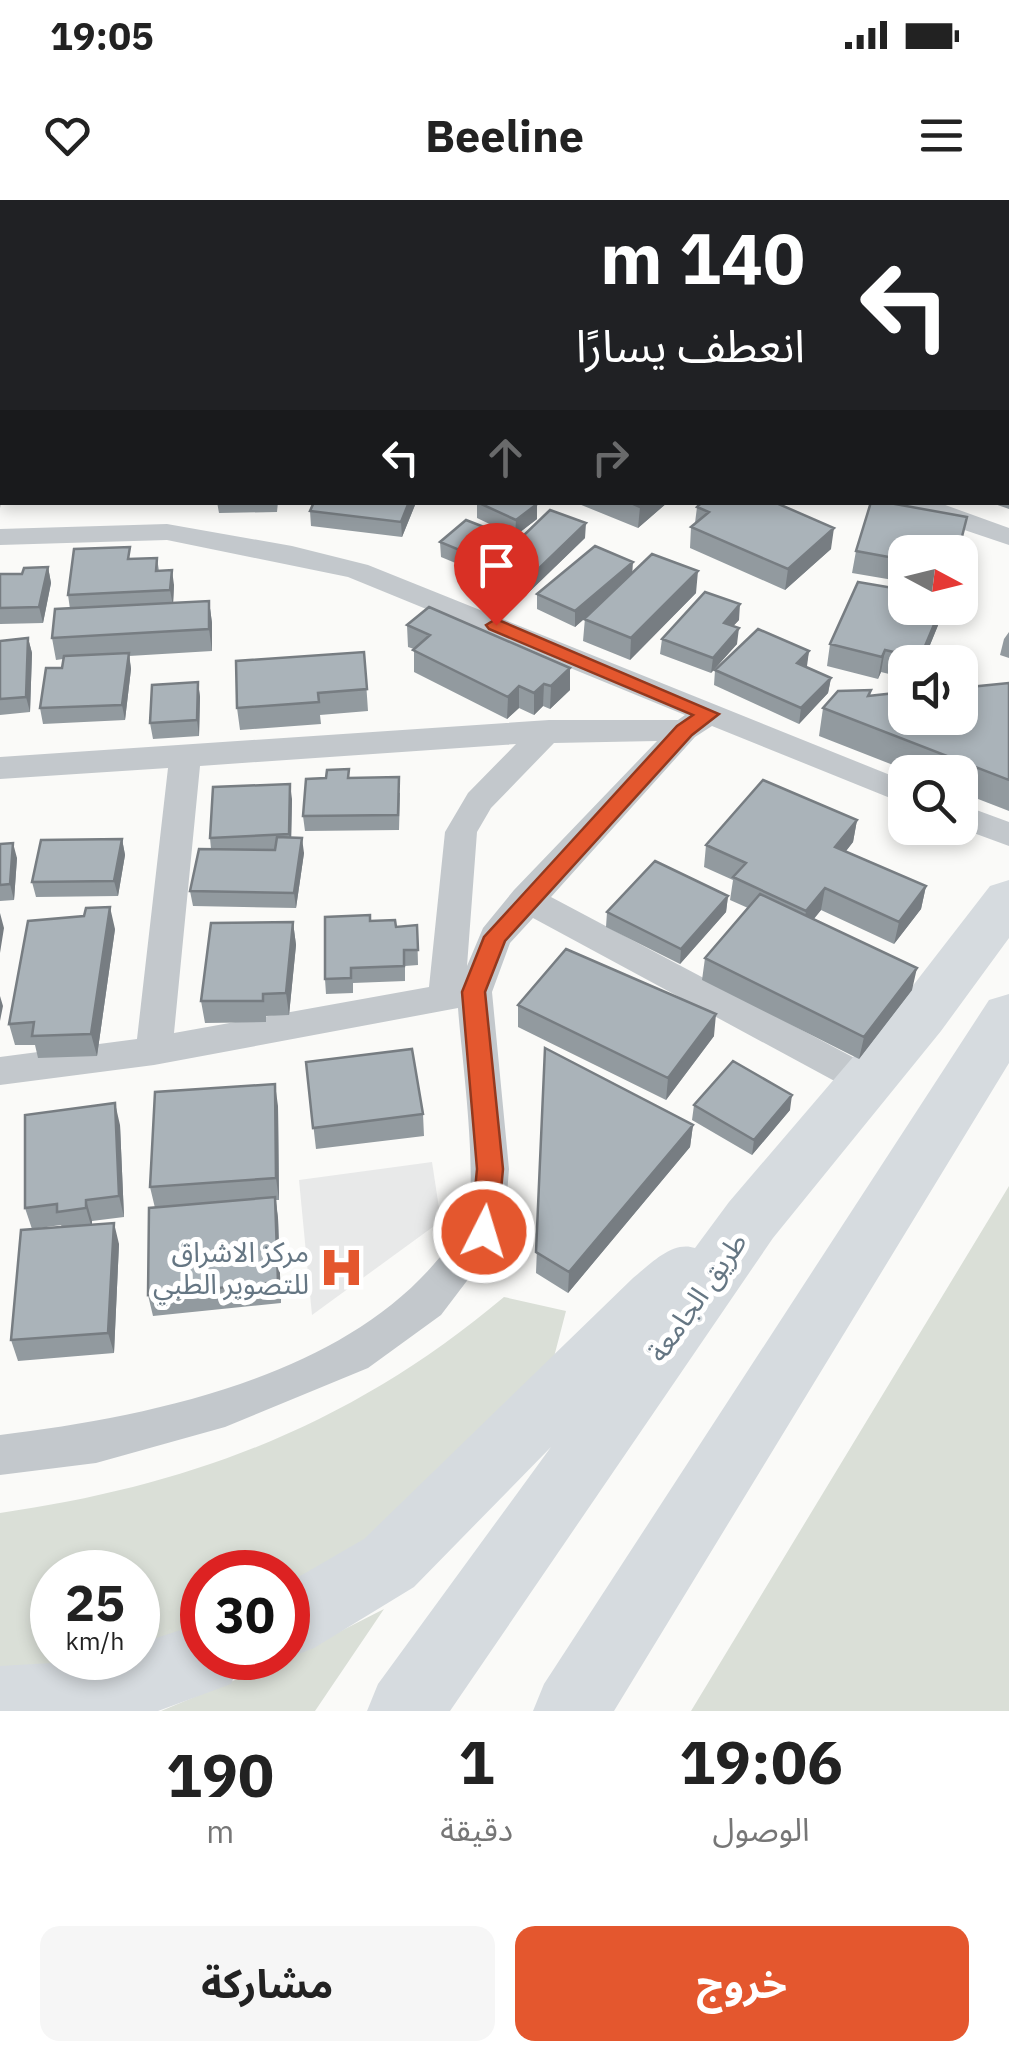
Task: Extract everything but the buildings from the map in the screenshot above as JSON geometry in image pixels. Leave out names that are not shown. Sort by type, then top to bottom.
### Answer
[{"type":"highway","name":"طريق الجامعة","points":[[404,1711],[751,1220],[1009,898]]},
{"type":"highway","points":[[572,1711],[1009,1015]]},
{"type":"highway","points":[[310,1610],[389,1563],[656,1297],[751,1220]]},
{"type":"highway","points":[[0,1703],[103,1693],[180,1667]]},
{"type":"street","points":[[918,505],[1009,537]]},
{"type":"street","points":[[0,538],[167,517],[358,571],[697,722],[888,787]]},
{"type":"street","points":[[0,768],[185,760],[697,722]]},
{"type":"street","points":[[0,1071],[154,1050],[460,995],[495,937],[526,899],[697,722]]},
{"type":"street","points":[[0,1455],[96,1444],[225,1408],[353,1355],[427,1303],[484,1232],[490,1169],[460,995],[461,832],[479,801],[549,730]]},
{"type":"street","points":[[154,1050],[185,760]]},
{"type":"street","points":[[978,822],[1009,835]]},
{"type":"street","points":[[526,899],[866,1081]]},
{"type":"shaded area","name":"مركز الاشراق للتصوير الطبي","points":[[432,1162],[441,1221],[312,1315],[299,1180]]},
{"type":"shaded area","points":[[1009,1186],[1009,1711],[691,1711]]},
{"type":"shaded area","points":[[504,1297],[566,1311],[543,1399],[310,1590],[310,1550],[180,1550],[180,1646],[160,1651],[160,1550],[30,1550],[30,1674],[0,1677],[0,1513],[139,1485],[268,1442],[329,1414],[447,1342]]},
{"type":"shaded area","points":[[384,1609],[315,1711],[161,1711],[235,1680],[310,1680],[310,1647]]},
{"type":"place","name":"مركز الاشراق للتصوير الطبي","points":[[342,1268]]},
{"type":"route","points":[[484,1232],[490,1169],[481,1108],[474,992],[495,937],[684,730],[709,714],[496,625]]}]
